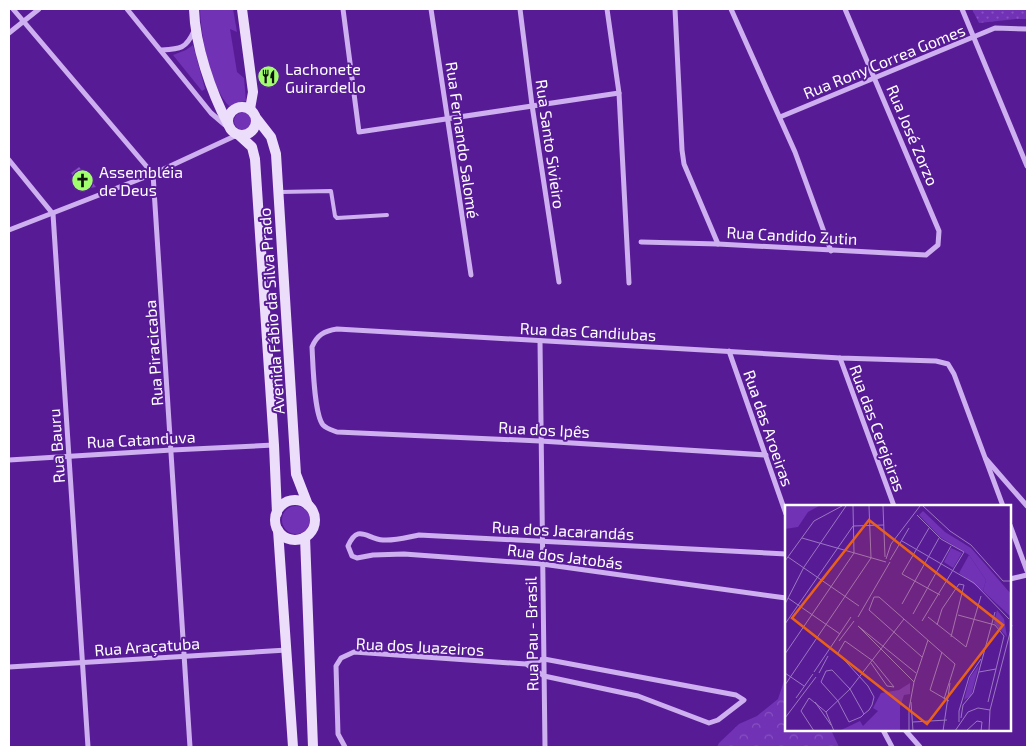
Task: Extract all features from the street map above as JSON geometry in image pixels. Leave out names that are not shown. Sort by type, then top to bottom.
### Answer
[{"type":"main road","name":"Avenida Fábio da Silva Prado","points":[[194,9],[195,29],[218,106],[234,131],[252,147],[255,158],[277,513]]},
{"type":"main road","points":[[242,9],[254,92],[250,109]]},
{"type":"main road","points":[[246,107],[250,109],[257,119],[255,128],[245,136],[234,131],[229,115],[236,108],[246,107]]},
{"type":"main road","name":"Avenida Fábio da Silva Prado","points":[[257,119],[271,137],[276,154],[296,474],[308,505]]},
{"type":"main road","points":[[278,530],[288,538],[299,539],[305,537],[313,528],[315,522],[312,510],[303,502],[291,500],[282,506],[277,513],[276,521],[293,747]]},
{"type":"main road","points":[[305,537],[313,747]]},
{"type":"street","points":[[13,9],[153,174]]},
{"type":"street","points":[[9,33],[39,9]]},
{"type":"street","points":[[9,230],[153,174],[234,131],[211,113],[127,9]]},
{"type":"street","points":[[343,9],[359,132],[618,93]]},
{"type":"street","name":"Rua Fernando Salomé","points":[[431,9],[471,275]]},
{"type":"street","name":"Rua Santo Sivieiro","points":[[520,9],[532,105],[559,282]]},
{"type":"street","points":[[607,9],[618,93],[630,283]]},
{"type":"street","points":[[675,9],[684,164],[718,244]]},
{"type":"street","points":[[731,9],[795,152],[830,251]]},
{"type":"street","name":"Rua José Zorzo","points":[[845,9],[939,231],[938,245]]},
{"type":"street","points":[[962,9],[1027,166]]},
{"type":"street","name":"Rua Rony Correa Gomes","points":[[780,117],[995,28],[1027,29]]},
{"type":"street","points":[[161,50],[177,49],[189,43],[195,29]]},
{"type":"street","points":[[9,160],[53,214]]},
{"type":"street","name":"Rua Piracicaba","points":[[153,174],[190,747]]},
{"type":"street","name":"Rua Bauru","points":[[53,214],[88,747]]},
{"type":"street","name":"Rua Candido Zutin","points":[[641,242],[718,244],[926,255],[938,245]]},
{"type":"street","name":"Rua das Candiubas","points":[[322,424],[317,410],[312,348],[315,339],[322,333],[337,329],[840,358],[936,361],[948,364],[954,374],[984,457]]},
{"type":"street","name":"Rua Pau - Brasil","points":[[540,341],[545,747]]},
{"type":"street","name":"Rua das Aroeiras","points":[[729,351],[785,511]]},
{"type":"street","name":"Rua das Cerejeiras","points":[[840,358],[894,505]]},
{"type":"street","name":"Rua dos Ipês","points":[[322,424],[328,429],[337,432],[766,454]]},
{"type":"street","name":"Rua Catanduva","points":[[9,460],[274,445]]},
{"type":"street","points":[[984,457],[1027,506]]},
{"type":"street","points":[[984,457],[1003,505]]},
{"type":"street","points":[[1011,528],[1027,573],[1011,579]]},
{"type":"street","name":"Rua dos Jacarandás","points":[[348,546],[355,534],[384,540],[419,535],[785,554]]},
{"type":"street","name":"Rua dos Jatobás","points":[[348,546],[352,556],[357,558],[373,555],[404,554],[542,564],[785,598]]},
{"type":"street","name":"Rua Araçatuba","points":[[9,667],[287,650]]},
{"type":"street","name":"Rua dos Juazeiros","points":[[343,746],[338,734],[336,666],[341,658],[354,652],[526,664],[544,659],[736,695],[744,700],[718,720],[709,724],[638,696],[544,676],[526,664]]},
{"type":"street","points":[[884,731],[892,747]]},
{"type":"street","points":[[906,731],[920,747]]},
{"type":"lane","points":[[278,192],[331,191],[335,216],[338,218],[387,216]]},
{"type":"green space","points":[[200,9],[233,9],[237,32],[230,29],[237,72],[244,78],[246,101],[230,107],[217,87],[208,61],[202,33]]},
{"type":"green space","points":[[972,9],[1027,9],[1027,19],[979,23]]},
{"type":"green space","points":[[193,45],[205,89],[202,91],[173,55]]},
{"type":"green space","points":[[239,112],[247,112],[252,117],[250,128],[239,130],[234,125],[234,117]]},
{"type":"green space","points":[[296,506],[306,510],[310,520],[306,530],[296,534],[286,530],[282,520],[286,510]]},
{"type":"green space","points":[[785,678],[785,731],[831,731],[839,747],[717,747],[739,724],[757,716],[778,699]]},
{"type":"building","name":"Assembléia de Deus","points":[[79,167],[96,187],[84,189],[71,173]]},
{"type":"place","name":"Lachonete Guirardello","points":[[269,77]]},
{"type":"place","name":"Assembléia de Deus","points":[[83,180]]}]
